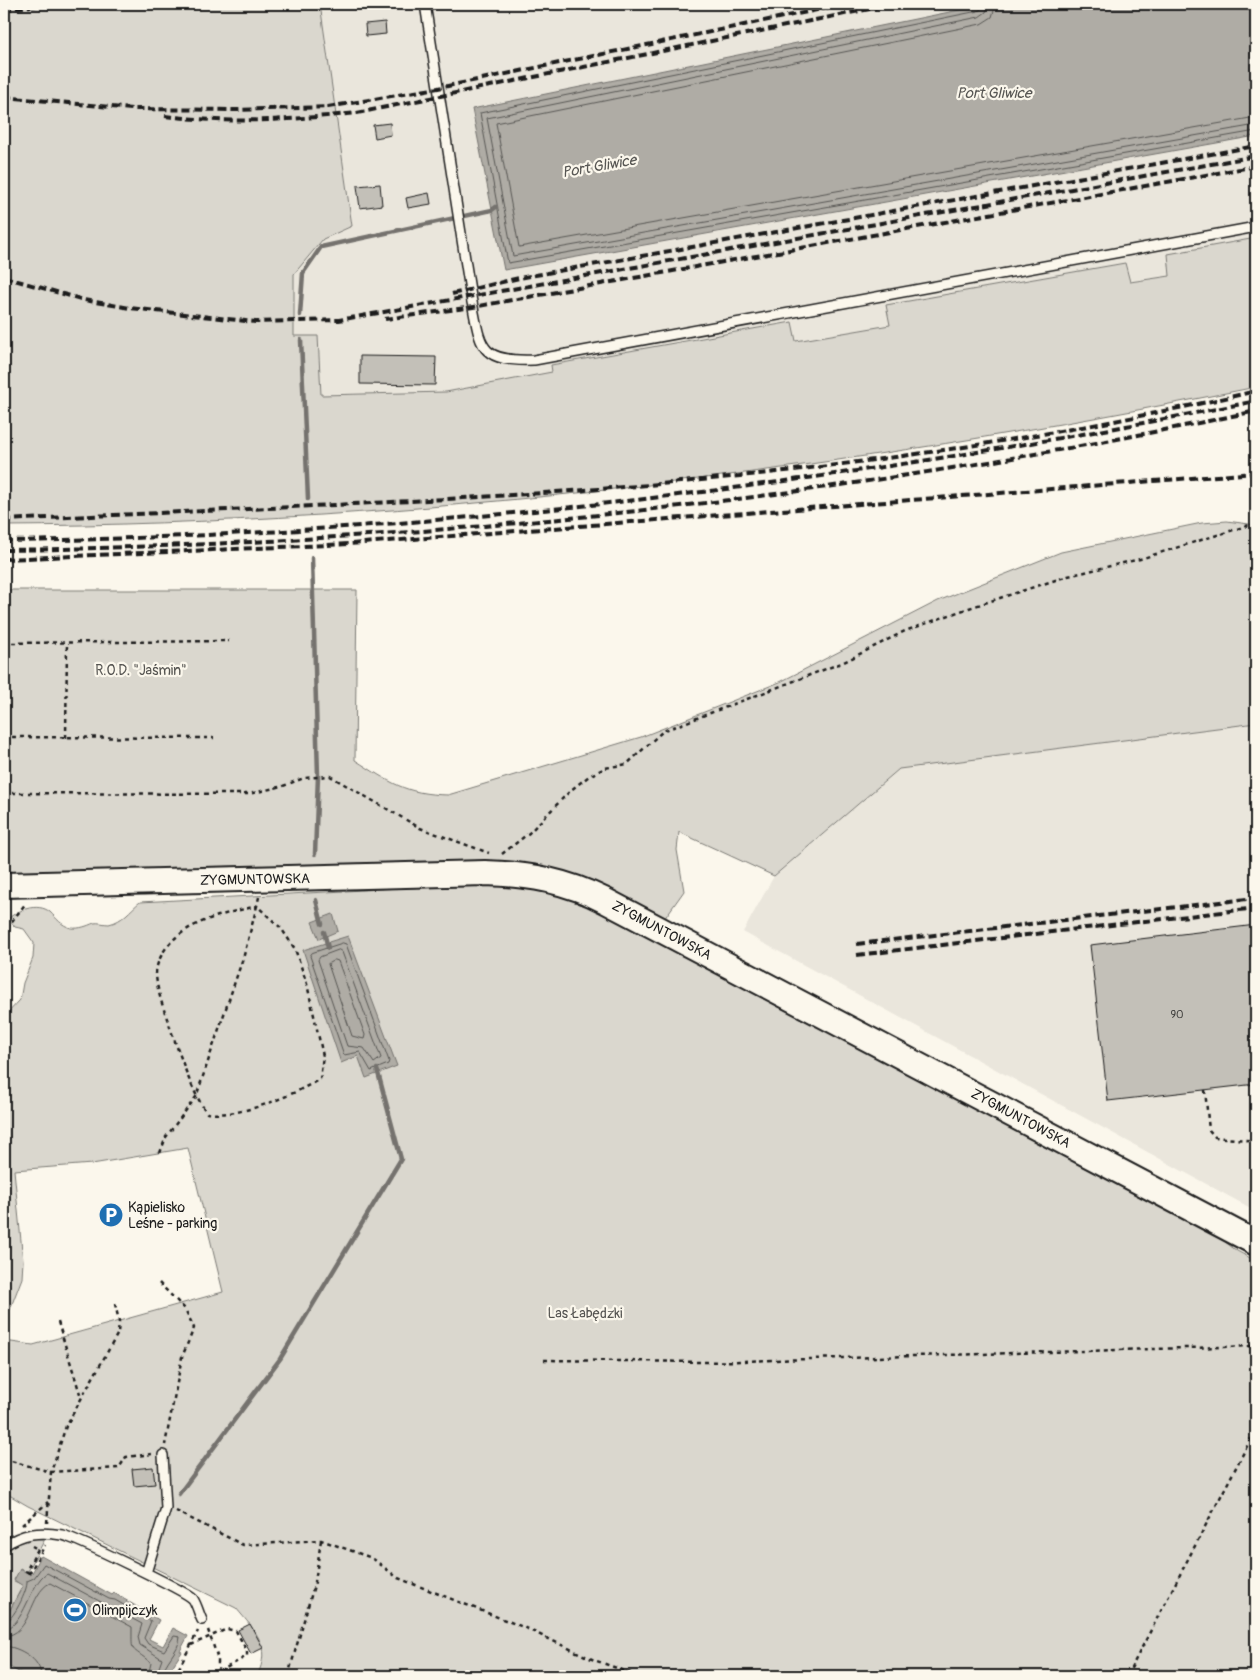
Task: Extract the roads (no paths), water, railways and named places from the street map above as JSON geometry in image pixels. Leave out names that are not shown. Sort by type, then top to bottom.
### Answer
[{"type":"street","name":"ZYGMUNTOWSKA","points":[[4,885],[485,874],[516,874],[567,883],[606,900],[1256,1243]]},
{"type":"lane","points":[[425,4],[456,211],[479,335],[484,349],[494,357],[510,361],[544,358],[1256,227]]},
{"type":"lane","points":[[146,1573],[166,1508],[163,1455]]},
{"type":"lane","points":[[10,1542],[28,1534],[46,1534],[74,1539],[146,1573],[192,1598],[202,1620]]},
{"type":"water","name":"Port Gliwice","points":[[989,4],[1256,4],[1256,136],[504,270],[472,109]]},
{"type":"water","points":[[333,914],[338,931],[319,939],[312,922]]},
{"type":"water","points":[[348,936],[397,1066],[366,1078],[358,1056],[341,1063],[303,950]]},
{"type":"water","name":"Olimpijczyk","points":[[41,1556],[112,1595],[114,1593],[159,1620],[149,1639],[163,1646],[173,1628],[188,1636],[180,1651],[182,1652],[166,1676],[26,1676],[4,1664],[4,1621],[23,1586],[14,1580],[20,1569],[31,1575]]},
{"type":"waterway","points":[[300,315],[303,273],[321,247],[492,210],[496,207]]},
{"type":"waterway","points":[[301,340],[308,499]]},
{"type":"waterway","points":[[312,558],[318,776],[315,854]]},
{"type":"waterway","points":[[316,900],[322,924]]},
{"type":"waterway","points":[[324,932],[328,948]]},
{"type":"waterway","points":[[179,1494],[280,1359],[401,1159],[377,1069]]},
{"type":"railway","points":[[4,10],[46,4]]},
{"type":"railway","points":[[4,97],[132,109],[236,110],[328,107],[438,88],[846,4]]},
{"type":"railway","points":[[165,116],[213,120],[261,120],[357,113],[894,4]]},
{"type":"railway","points":[[452,294],[519,278],[1256,146]]},
{"type":"railway","points":[[4,277],[84,300],[130,308],[255,322],[339,320],[1256,156]]},
{"type":"railway","points":[[385,319],[473,307],[1256,166]]},
{"type":"railway","points":[[4,520],[479,497],[715,479],[870,460],[1026,437],[1180,408],[1256,391]]},
{"type":"railway","points":[[4,541],[162,537],[319,529],[477,516],[633,500],[790,480],[946,457],[1101,431],[1256,401]]},
{"type":"railway","points":[[4,550],[162,546],[319,538],[477,527],[634,511],[790,492],[946,469],[1101,442],[1256,411]]},
{"type":"railway","points":[[4,559],[350,544],[1256,473]]},
{"type":"railway","points":[[857,944],[1256,898]]},
{"type":"railway","points":[[857,955],[1256,908]]},
{"type":"place","name":"Kąpielisko Leśne - parking","points":[[111,1215]]},
{"type":"place","name":"Olimpijczyk","points":[[75,1610]]},
{"type":"park label","name":"R.O.D. \"Jaśmin\"","points":[[141,670]]},
{"type":"park label","name":"Las Łabędzki","points":[[585,1313]]}]
